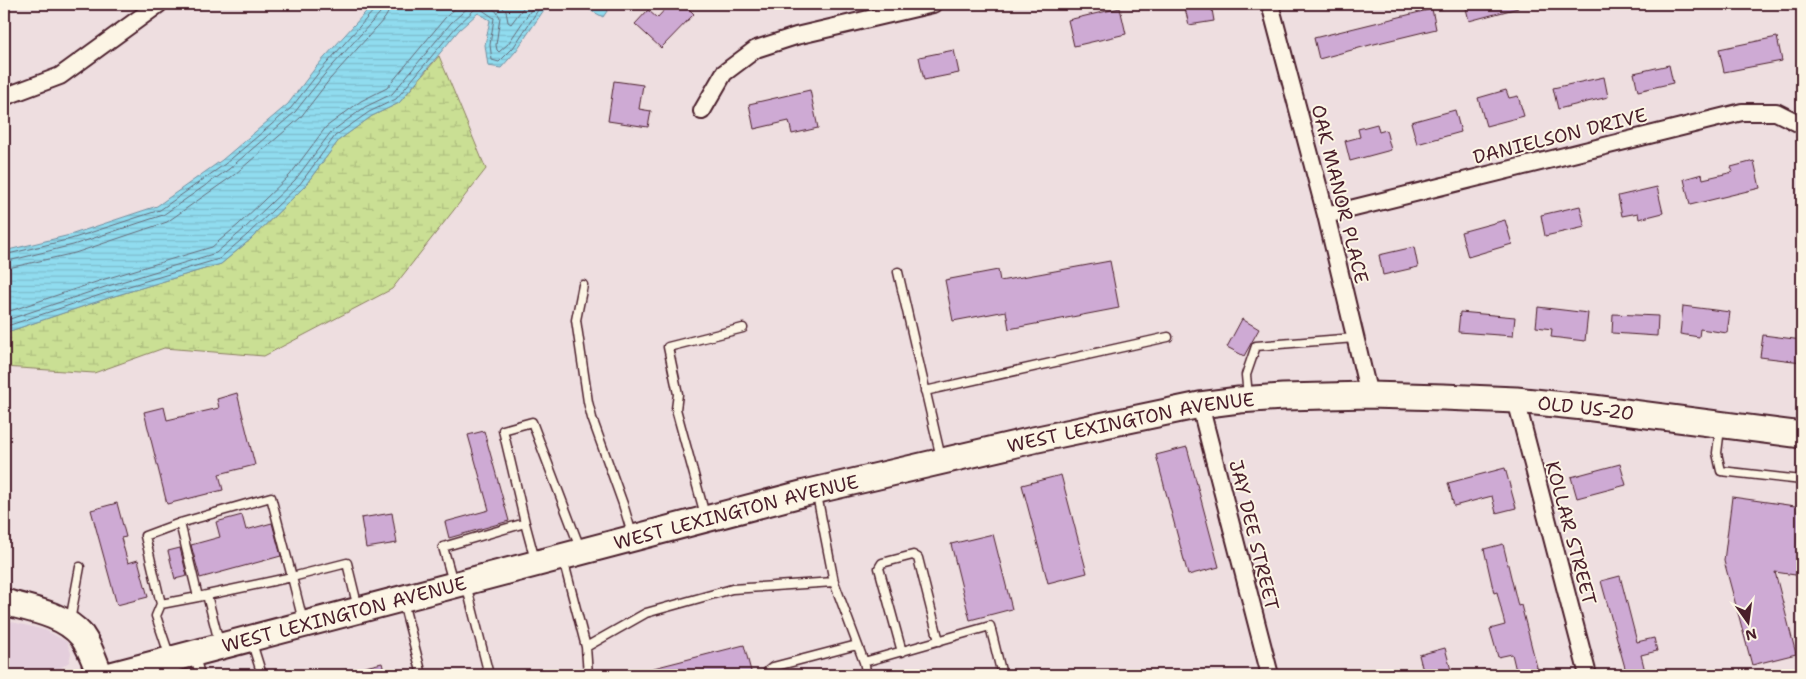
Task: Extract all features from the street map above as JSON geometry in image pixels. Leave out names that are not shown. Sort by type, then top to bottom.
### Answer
[{"type":"main road","name":"WEST LEXINGTON AVENUE","points":[[111,675],[186,666],[221,647],[251,638],[941,460],[1200,405],[1248,400],[1368,395]]},
{"type":"main road","name":"OLD US-20","points":[[1368,395],[1443,396],[1516,400],[1802,435]]},
{"type":"main road","points":[[4,602],[52,616],[70,626],[81,636],[94,659],[100,675]]},
{"type":"street","points":[[4,97],[60,76],[159,4]]},
{"type":"street","points":[[702,111],[724,73],[756,49],[796,36],[933,4]]},
{"type":"street","name":"OAK MANOR PLACE","points":[[1270,4],[1326,215],[1368,395]]},
{"type":"street","name":"DANIELSON DRIVE","points":[[1326,215],[1742,112],[1776,112],[1802,124]]},
{"type":"street","name":"KOLLAR STREET","points":[[1516,400],[1588,675]]},
{"type":"street","name":"JAY DEE STREET","points":[[1200,405],[1270,675]]},
{"type":"lane","points":[[898,272],[941,460]]},
{"type":"lane","points":[[583,285],[576,320],[588,402],[633,539]]},
{"type":"lane","points":[[706,520],[676,409],[678,394],[668,347],[743,328]]},
{"type":"lane","points":[[925,391],[1168,338]]},
{"type":"lane","points":[[1248,400],[1246,375],[1256,346],[1355,338]]},
{"type":"lane","points":[[536,564],[503,430],[532,422],[572,555],[586,647],[588,675]]},
{"type":"lane","points":[[1720,424],[1716,453],[1721,471],[1802,480]]},
{"type":"lane","points":[[816,491],[834,582],[864,662],[867,675]]},
{"type":"lane","points":[[186,666],[156,616],[162,604],[145,536],[180,523],[270,497],[304,625]]},
{"type":"lane","points":[[180,523],[198,597]]},
{"type":"lane","points":[[489,675],[460,584],[443,546],[525,523]]},
{"type":"lane","points":[[902,652],[879,568],[882,563],[913,555],[918,558],[939,641]]},
{"type":"lane","points":[[162,604],[292,577],[347,563],[358,610]]},
{"type":"lane","points":[[70,626],[80,567]]},
{"type":"lane","points":[[586,647],[646,613],[732,589],[834,582]]},
{"type":"lane","points":[[207,595],[221,647]]},
{"type":"lane","points":[[402,599],[422,675]]},
{"type":"lane","points":[[864,662],[990,626],[1002,675]]},
{"type":"lane","points":[[251,638],[262,675]]},
{"type":"lane","points":[[768,675],[768,671],[773,667],[857,645]]},
{"type":"shaded area","points":[[4,620],[45,630],[67,642],[71,653],[69,662],[59,669],[33,675],[4,675]]},
{"type":"green space","points":[[439,56],[486,169],[392,289],[264,356],[164,348],[94,373],[4,367],[4,333],[111,297],[221,264],[251,239],[304,187],[339,140],[372,116],[399,103]]},
{"type":"water","points":[[373,4],[548,4],[516,51],[501,68],[488,66],[485,45],[490,20],[478,13],[459,30],[399,103],[372,116],[339,140],[304,187],[251,239],[221,264],[111,297],[4,333],[4,251],[70,235],[157,206],[222,160],[288,104],[316,67]]},
{"type":"water","points":[[579,4],[612,4],[603,17]]},
{"type":"building","points":[[670,4],[684,4],[694,14],[661,48],[635,24],[648,10],[657,18]]},
{"type":"building","points":[[1184,4],[1211,4],[1214,21],[1189,25]]},
{"type":"building","points":[[1465,4],[1517,4],[1518,8],[1469,21]]},
{"type":"building","points":[[1120,8],[1126,34],[1074,46],[1068,20]]},
{"type":"building","points":[[1432,9],[1436,29],[1319,59],[1314,38]]},
{"type":"building","points":[[1777,37],[1782,61],[1724,72],[1719,49]]},
{"type":"building","points":[[954,50],[959,73],[924,80],[919,57]]},
{"type":"building","points":[[1669,65],[1673,83],[1638,91],[1634,73]]},
{"type":"building","points":[[1604,77],[1608,97],[1558,109],[1553,88]]},
{"type":"building","points":[[614,81],[643,85],[639,109],[651,111],[648,127],[608,121]]},
{"type":"building","points":[[810,90],[818,128],[792,134],[789,121],[754,129],[749,104]]},
{"type":"building","points":[[1506,90],[1509,98],[1518,96],[1524,116],[1486,126],[1478,98]]},
{"type":"building","points":[[1455,110],[1461,132],[1417,144],[1411,122]]},
{"type":"building","points":[[1377,124],[1379,132],[1386,130],[1391,150],[1350,161],[1345,141],[1360,137],[1358,129]]},
{"type":"building","points":[[1754,161],[1760,188],[1690,205],[1684,179],[1702,174],[1703,179],[1733,172],[1731,167]]},
{"type":"building","points":[[1657,187],[1663,213],[1639,219],[1638,213],[1622,216],[1618,196]]},
{"type":"building","points":[[1580,206],[1585,227],[1545,236],[1541,215]]},
{"type":"building","points":[[1505,220],[1512,244],[1468,257],[1461,232]]},
{"type":"building","points":[[1414,247],[1418,267],[1383,275],[1379,255]]},
{"type":"building","points":[[1110,261],[1119,308],[1009,329],[1006,311],[953,321],[945,280],[998,270],[1000,281]]},
{"type":"building","points":[[1683,306],[1730,312],[1727,333],[1700,329],[1699,337],[1680,334]]},
{"type":"building","points":[[1538,307],[1588,313],[1585,341],[1551,337],[1552,329],[1536,327]]},
{"type":"building","points":[[1460,312],[1515,317],[1513,336],[1458,332]]},
{"type":"building","points":[[1613,314],[1658,316],[1657,336],[1612,333]]},
{"type":"building","points":[[1242,319],[1259,329],[1244,356],[1227,347]]},
{"type":"building","points":[[1763,335],[1802,340],[1802,362],[1760,357]]},
{"type":"building","points":[[237,393],[255,465],[219,474],[223,490],[167,504],[144,412],[164,407],[167,420],[219,408],[217,399]]},
{"type":"building","points":[[484,431],[509,521],[449,538],[445,522],[489,510],[468,435]]},
{"type":"building","points":[[1187,447],[1219,567],[1188,575],[1156,455]]},
{"type":"building","points":[[1620,464],[1626,485],[1577,498],[1571,477]]},
{"type":"building","points":[[1505,468],[1516,508],[1496,513],[1492,496],[1454,506],[1448,483]]},
{"type":"building","points":[[1061,475],[1087,573],[1048,583],[1022,485]]},
{"type":"building","points":[[1732,497],[1802,507],[1802,576],[1775,572],[1796,654],[1752,665],[1724,561]]},
{"type":"building","points":[[117,503],[126,537],[121,538],[128,563],[138,560],[148,597],[117,605],[91,510]]},
{"type":"building","points":[[392,513],[397,543],[366,548],[361,518]]},
{"type":"building","points":[[242,515],[246,530],[272,523],[281,556],[200,578],[191,545],[220,537],[216,522]]},
{"type":"building","points":[[993,534],[1012,609],[970,620],[951,544]]},
{"type":"building","points":[[1503,544],[1518,606],[1521,605],[1539,675],[1517,675],[1512,654],[1498,657],[1490,629],[1505,625],[1497,592],[1494,593],[1484,549]]},
{"type":"building","points":[[180,548],[187,576],[175,579],[168,551]]},
{"type":"building","points":[[1620,576],[1637,642],[1654,638],[1657,651],[1641,655],[1646,675],[1627,675],[1601,581]]},
{"type":"building","points":[[744,645],[752,675],[642,675],[642,671]]},
{"type":"building","points":[[1445,648],[1451,670],[1424,675],[1419,655]]},
{"type":"building","points":[[382,663],[385,675],[349,675],[348,671]]}]
